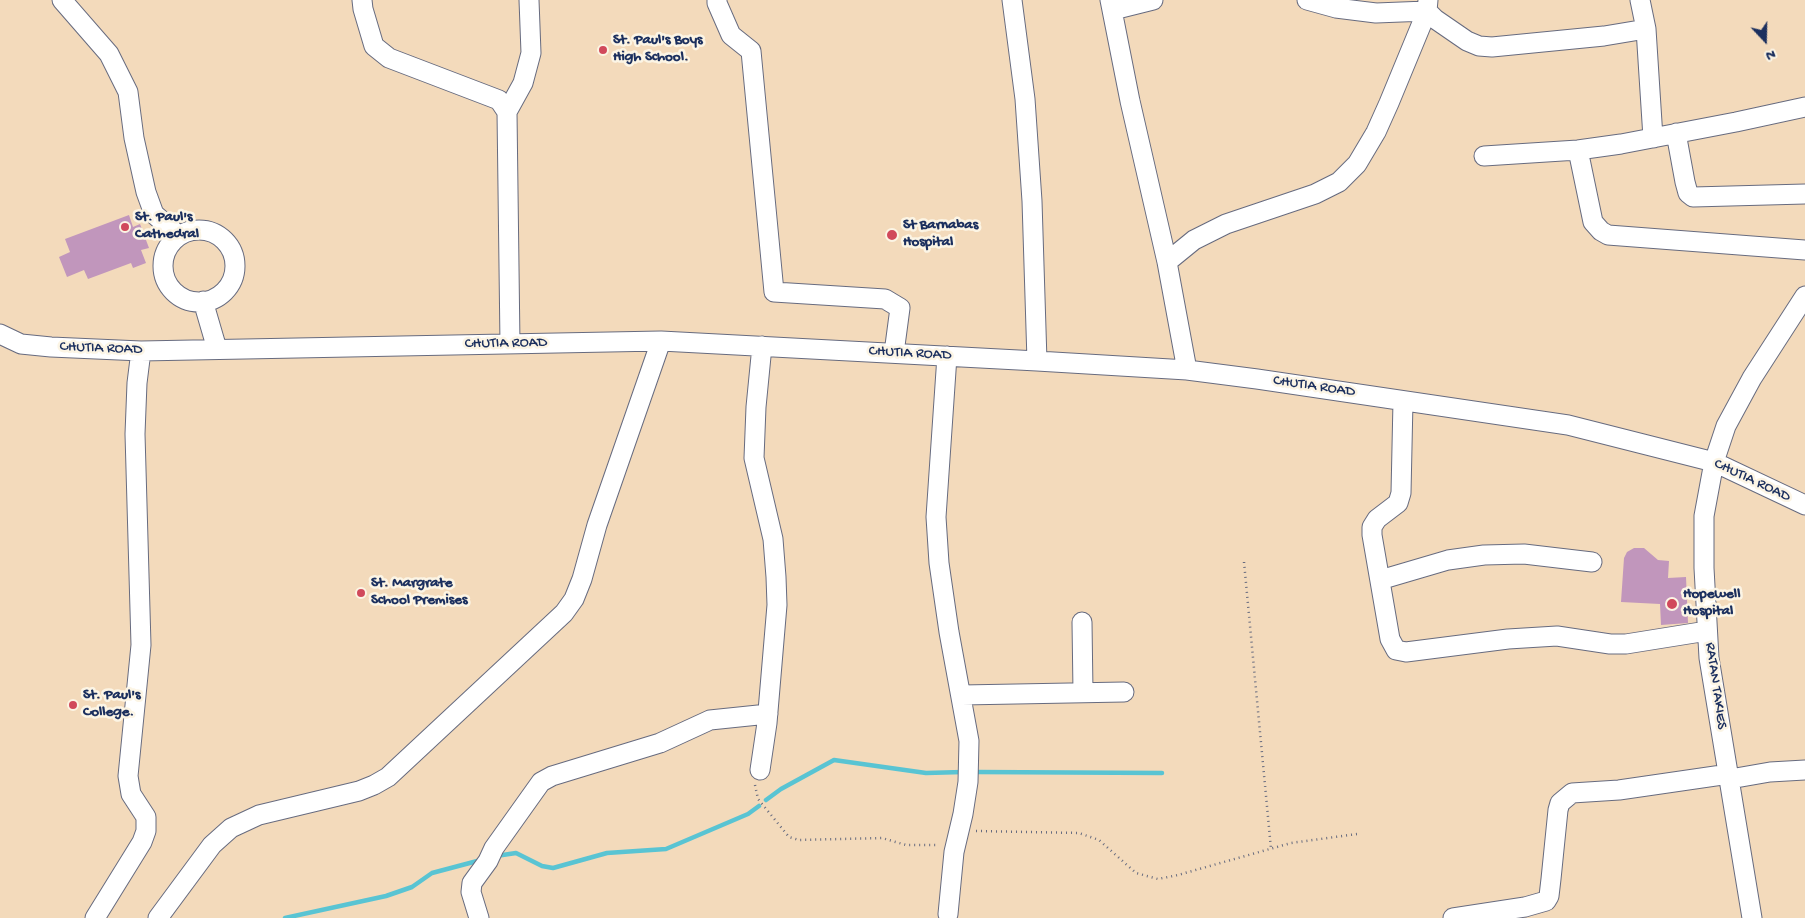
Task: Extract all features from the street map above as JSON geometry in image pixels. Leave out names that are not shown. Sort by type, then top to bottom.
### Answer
[{"type":"street","points":[[62,0],[109,54],[128,92],[146,192],[154,214],[179,236]]},
{"type":"street","points":[[362,0],[374,46],[389,58],[498,100],[507,112]]},
{"type":"street","points":[[510,344],[507,112],[523,83],[531,53],[529,0]]},
{"type":"street","points":[[717,0],[731,35],[751,51],[774,292],[885,299],[900,308],[894,353]]},
{"type":"street","points":[[1012,0],[1025,108],[1032,201],[1037,361]]},
{"type":"street","points":[[1153,0],[1112,5],[1130,101],[1167,262],[1187,370]]},
{"type":"street","points":[[1307,0],[1336,8],[1376,13],[1428,5]]},
{"type":"street","points":[[1640,0],[1646,29],[1654,138]]},
{"type":"street","points":[[1167,262],[1194,240],[1226,224],[1315,194],[1339,182],[1357,164],[1376,132],[1428,5]]},
{"type":"street","points":[[1428,5],[1435,19],[1466,41],[1479,46],[1492,47],[1604,36],[1646,29]]},
{"type":"street","points":[[1484,156],[1578,150],[1621,144],[1805,107]]},
{"type":"street","points":[[1676,134],[1685,182],[1688,193],[1693,198],[1805,194]]},
{"type":"street","points":[[1578,150],[1593,222],[1601,231],[1608,235],[1805,250]]},
{"type":"street","points":[[195,230],[204,230],[220,237],[231,250],[235,266],[231,283],[219,295],[203,301],[194,301],[178,295],[172,289],[164,274],[164,257],[173,242],[179,236],[195,230]]},
{"type":"street","name":"RATAN TAKIES","points":[[1752,918],[1709,658],[1703,531],[1714,462],[1726,426],[1737,403],[1773,343],[1805,296]]},
{"type":"street","points":[[203,301],[217,349]]},
{"type":"street","name":"CHUTIA ROAD","points":[[0,334],[21,344],[141,351],[661,341],[1187,370],[1568,425],[1714,462],[1805,505]]},
{"type":"street","points":[[158,918],[212,845],[231,828],[259,815],[359,791],[374,785],[388,776],[564,613],[574,599],[582,579],[597,525],[661,341]]},
{"type":"street","points":[[760,770],[768,714],[776,630],[777,596],[773,539],[754,458],[756,407],[762,346]]},
{"type":"street","points":[[95,918],[142,842],[146,831],[146,817],[131,794],[128,776],[141,645],[135,434],[137,383],[141,351]]},
{"type":"street","points":[[947,356],[936,517],[939,563],[949,632],[969,741],[968,782],[954,852],[948,914]]},
{"type":"street","points":[[1403,401],[1401,493],[1398,503],[1377,519],[1372,527],[1392,645],[1396,650],[1406,652],[1508,639],[1558,636],[1610,644],[1626,644],[1707,631]]},
{"type":"street","points":[[1380,580],[1448,560],[1484,555],[1524,554],[1592,562]]},
{"type":"street","points":[[1082,622],[1083,692]]},
{"type":"street","points":[[962,695],[1124,692]]},
{"type":"street","points":[[479,918],[471,892],[472,883],[541,782],[552,776],[660,743],[710,720],[768,714]]},
{"type":"street","points":[[1453,918],[1525,907],[1546,901],[1549,896],[1558,810],[1560,803],[1572,793],[1619,790],[1730,776],[1805,770]]},
{"type":"path","points":[[1244,562],[1271,849]]},
{"type":"path","points":[[760,770],[754,787],[758,799],[789,837],[799,840],[882,838],[906,845],[958,838],[1079,833],[1099,840],[1136,873],[1158,879],[1291,843],[1357,834]]},
{"type":"building","name":"St. Paul's Cathedral","points":[[129,215],[133,227],[140,224],[149,248],[141,250],[146,263],[133,268],[131,263],[88,279],[84,270],[67,277],[59,257],[70,252],[65,239]]},
{"type":"building","points":[[1634,548],[1644,548],[1658,560],[1669,561],[1668,578],[1686,577],[1688,623],[1661,625],[1660,604],[1621,602],[1624,558],[1627,552]]},
{"type":"waterway","points":[[766,800],[781,789],[834,760],[926,773],[963,772]]},
{"type":"waterway","points":[[976,772],[1162,773]]},
{"type":"waterway","points":[[496,856],[516,853],[542,866],[553,868],[607,853],[666,849],[748,814],[759,806]]},
{"type":"waterway","points":[[285,918],[386,896],[412,887],[432,873],[481,860]]},
{"type":"place","name":"St. Paul's Boys High School.","points":[[603,50]]},
{"type":"place","name":"St. Paul's Cathedral","points":[[125,227]]},
{"type":"place","name":"St Barnabas Hospital","points":[[892,235]]},
{"type":"place","name":"St. Margrate School Premises","points":[[361,593]]},
{"type":"place","name":"Hopewell Hospital","points":[[1672,604]]},
{"type":"place","name":"St. Paul's College.","points":[[73,705]]}]
